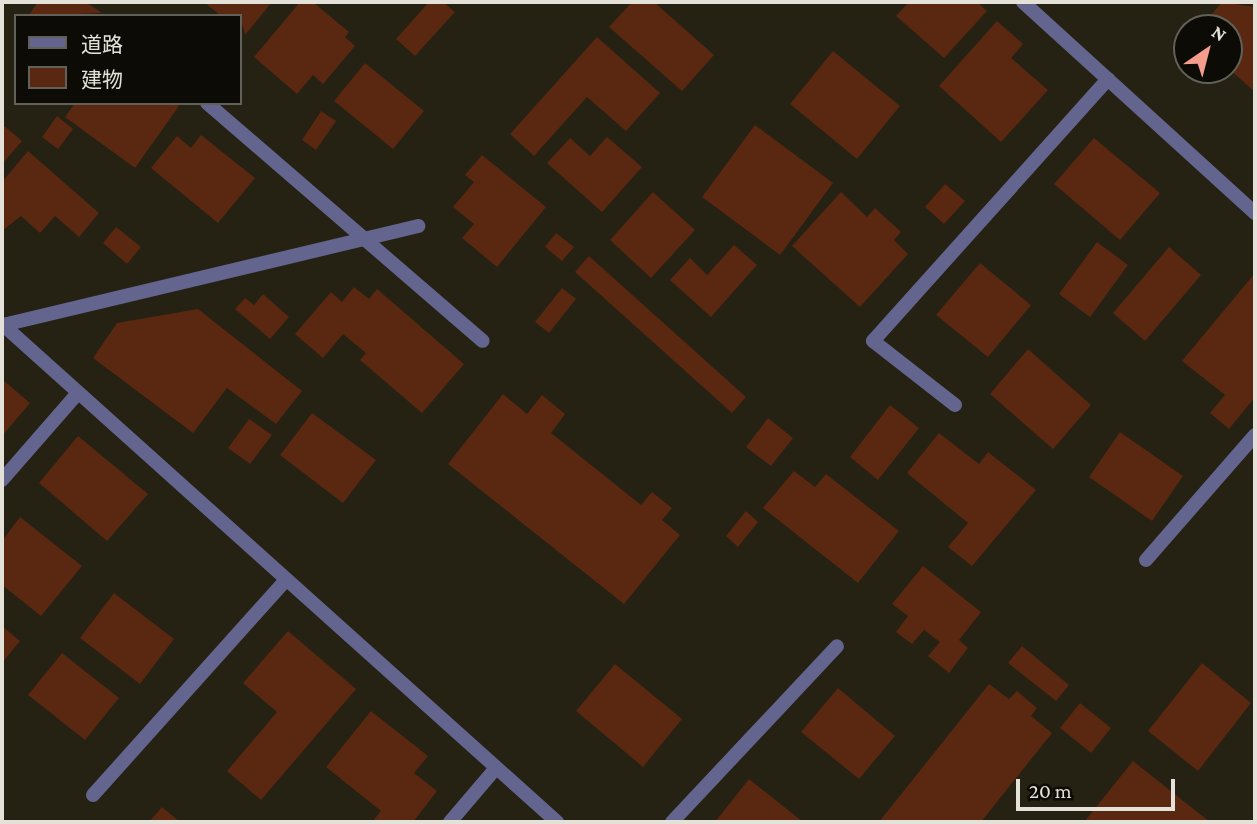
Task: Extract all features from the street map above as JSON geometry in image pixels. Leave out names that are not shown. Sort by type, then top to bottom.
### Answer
[{"type":"street","points":[[1023,2],[1253,206]]},
{"type":"street","points":[[955,405],[873,341],[1108,79]]},
{"type":"street","points":[[209,105],[483,341]]},
{"type":"street","points":[[2,324],[362,236],[418,226]]},
{"type":"street","points":[[2,324],[284,582],[557,822]]},
{"type":"street","points":[[2,480],[77,394]]},
{"type":"street","points":[[1146,560],[1255,435]]},
{"type":"street","points":[[93,795],[284,582]]},
{"type":"street","points":[[672,822],[836,646]]},
{"type":"street","points":[[450,822],[496,768]]},
{"type":"building","points":[[38,2],[86,2],[102,13],[77,14],[29,14]]},
{"type":"building","points":[[204,2],[272,2],[245,35],[242,14],[219,14]]},
{"type":"building","points":[[300,2],[313,2],[349,32],[345,37],[355,46],[323,84],[313,75],[297,94],[254,57]]},
{"type":"building","points":[[429,2],[443,2],[455,12],[415,56],[396,39]]},
{"type":"building","points":[[632,2],[654,2],[714,55],[682,91],[609,27]]},
{"type":"building","points":[[909,2],[977,2],[987,11],[944,58],[896,16]]},
{"type":"building","points":[[1222,2],[1255,7],[1255,92],[1243,81],[1243,14],[1212,14]]},
{"type":"building","points":[[997,21],[1023,44],[1011,58],[1048,90],[1001,142],[939,86]]},
{"type":"building","points":[[597,37],[660,93],[626,131],[587,97],[534,156],[510,134]]},
{"type":"building","points":[[833,51],[900,106],[857,159],[790,104]]},
{"type":"building","points":[[365,63],[424,111],[393,149],[334,101]]},
{"type":"building","points":[[74,105],[179,106],[135,168],[65,117]]},
{"type":"building","points":[[321,111],[336,121],[316,150],[302,140]]},
{"type":"building","points":[[57,116],[73,129],[58,149],[42,137]]},
{"type":"building","points":[[2,124],[22,141],[2,164]]},
{"type":"building","points":[[755,125],[833,183],[780,255],[702,197]]},
{"type":"building","points":[[201,135],[255,178],[218,223],[151,168],[177,136],[191,148]]},
{"type":"building","points":[[607,137],[642,167],[602,212],[547,163],[570,138],[590,156]]},
{"type":"building","points":[[1094,138],[1160,193],[1120,240],[1054,184]]},
{"type":"building","points":[[28,151],[99,213],[79,237],[55,216],[40,233],[21,216],[2,231],[2,182]]},
{"type":"building","points":[[482,155],[546,207],[497,267],[462,238],[474,224],[453,207],[474,182],[465,175]]},
{"type":"building","points":[[945,184],[965,201],[944,224],[925,207]]},
{"type":"building","points":[[653,192],[695,230],[651,278],[610,240]]},
{"type":"building","points":[[841,192],[867,217],[875,208],[901,232],[894,240],[908,254],[860,307],[792,246]]},
{"type":"building","points":[[116,227],[141,247],[127,264],[103,243]]},
{"type":"building","points":[[556,233],[574,247],[562,261],[545,247]]},
{"type":"building","points":[[1097,242],[1128,265],[1090,317],[1059,294]]},
{"type":"building","points":[[734,245],[757,265],[711,317],[670,280],[690,258],[707,275]]},
{"type":"building","points":[[1169,247],[1201,275],[1145,341],[1113,313]]},
{"type":"building","points":[[589,256],[746,397],[732,413],[575,272]]},
{"type":"building","points":[[980,263],[1031,305],[988,357],[936,315]]},
{"type":"building","points":[[1255,273],[1255,397],[1229,429],[1210,413],[1225,395],[1182,361]]},
{"type":"building","points":[[354,287],[369,299],[377,289],[464,364],[422,413],[360,360],[366,353],[343,334],[323,358],[295,334],[331,292],[342,302]]},
{"type":"building","points":[[562,288],[576,299],[549,333],[535,322]]},
{"type":"building","points":[[263,294],[289,317],[270,339],[235,309],[245,298],[254,305]]},
{"type":"building","points":[[198,309],[302,391],[276,424],[227,388],[193,433],[93,358],[117,323]]},
{"type":"building","points":[[1028,349],[1091,405],[1053,449],[990,394]]},
{"type":"building","points":[[2,379],[30,403],[2,436]]},
{"type":"building","points":[[503,394],[527,414],[542,395],[565,414],[551,433],[641,505],[652,492],[672,508],[662,520],[680,535],[624,604],[448,464]]},
{"type":"building","points":[[890,405],[919,428],[878,480],[850,457]]},
{"type":"building","points":[[312,413],[376,460],[343,503],[280,455]]},
{"type":"building","points":[[768,418],[793,438],[771,466],[746,447]]},
{"type":"building","points":[[249,419],[272,435],[250,464],[228,448]]},
{"type":"building","points":[[1120,432],[1183,476],[1152,521],[1089,477]]},
{"type":"building","points":[[939,433],[979,464],[988,452],[1036,490],[972,566],[948,547],[968,523],[907,473]]},
{"type":"building","points":[[78,436],[148,494],[107,541],[39,483]]},
{"type":"building","points":[[794,471],[815,487],[826,474],[899,531],[858,583],[763,508]]},
{"type":"building","points":[[746,511],[758,522],[738,547],[726,536]]},
{"type":"building","points":[[20,517],[82,566],[41,616],[2,585],[2,541]]},
{"type":"building","points":[[923,566],[981,612],[959,640],[968,648],[949,673],[928,656],[940,642],[924,630],[912,644],[896,632],[908,616],[892,604]]},
{"type":"building","points":[[114,593],[174,639],[140,684],[80,638]]},
{"type":"building","points":[[2,626],[20,641],[2,663]]},
{"type":"building","points":[[288,631],[356,689],[261,800],[227,771],[277,712],[243,683]]},
{"type":"building","points":[[1022,646],[1069,685],[1056,701],[1008,663]]},
{"type":"building","points":[[62,653],[119,698],[85,740],[28,695]]},
{"type":"building","points":[[1202,663],[1251,703],[1198,771],[1148,731]]},
{"type":"building","points":[[615,664],[682,719],[643,767],[576,711]]},
{"type":"building","points":[[989,684],[1009,699],[1017,691],[1037,708],[1031,716],[1052,733],[981,822],[879,822]]},
{"type":"building","points":[[838,688],[895,736],[859,779],[801,732]]},
{"type":"building","points":[[1080,703],[1111,728],[1091,753],[1060,728]]},
{"type":"building","points":[[371,711],[428,756],[414,773],[437,791],[413,822],[372,822],[381,811],[326,767]]},
{"type":"building","points":[[1133,761],[1210,822],[1084,822]]},
{"type":"building","points":[[749,779],[803,822],[715,822]]},
{"type":"building","points":[[162,807],[180,822],[149,822]]}]
